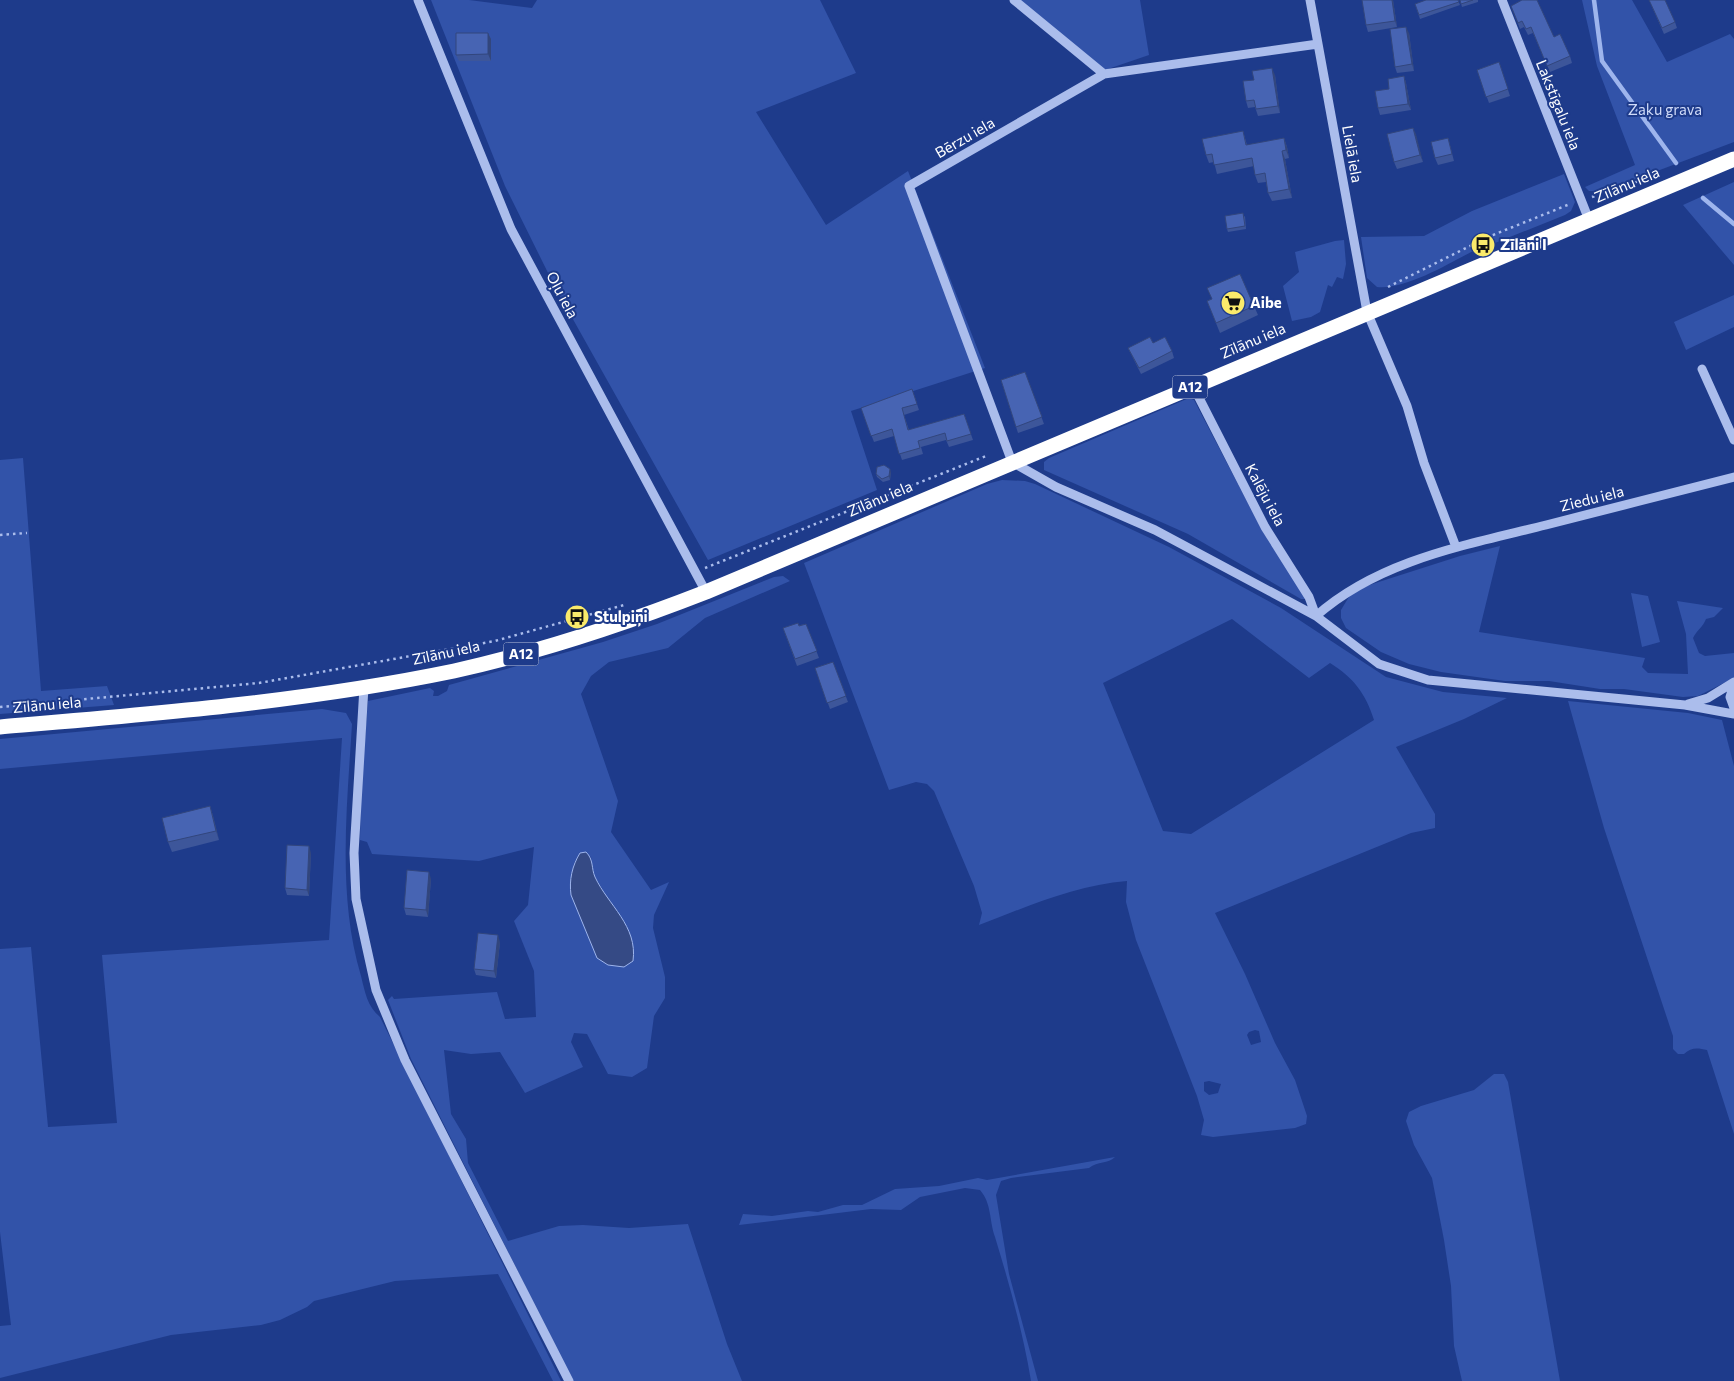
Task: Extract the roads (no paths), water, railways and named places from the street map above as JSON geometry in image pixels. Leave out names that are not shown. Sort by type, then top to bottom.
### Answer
[{"type":"highway","name":"Zīlānu iela","points":[[0,727],[276,700],[364,687],[454,671],[516,656],[602,630],[706,592],[1009,455],[1193,386],[1734,159]]},
{"type":"street","name":"Oļu iela","points":[[418,0],[511,229],[706,592]]},
{"type":"street","points":[[1014,0],[1104,74]]},
{"type":"street","name":"Lielā iela","points":[[1310,0],[1367,312]]},
{"type":"street","name":"Lakstīgalu iela","points":[[1502,0],[1589,220]]},
{"type":"street","name":"Bērzu iela","points":[[1009,455],[908,186],[1104,74],[1318,44]]},
{"type":"street","points":[[1367,312],[1407,406],[1424,463],[1456,547]]},
{"type":"street","points":[[1702,369],[1734,440]]},
{"type":"street","name":"Kalēju iela","points":[[1193,386],[1265,527],[1309,598],[1316,616]]},
{"type":"street","points":[[1009,455],[1056,487],[1155,530],[1316,616],[1379,664],[1428,680],[1686,705],[1734,714]]},
{"type":"street","name":"Ziedu iela","points":[[1316,616],[1338,597],[1361,583],[1404,564],[1456,547],[1734,477]]},
{"type":"street","points":[[1686,705],[1708,698],[1734,683]]},
{"type":"street","points":[[1734,683],[1730,697],[1734,708]]},
{"type":"street","points":[[364,687],[354,853],[356,899],[376,990],[405,1060],[569,1381]]},
{"type":"waterway","points":[[1594,0],[1602,61],[1676,163]]},
{"type":"waterway","points":[[1703,198],[1734,224]]},
{"type":"place","name":"Zīlāni I","points":[[1483,245]]},
{"type":"place","name":"Aibe","points":[[1233,303]]},
{"type":"place","name":"Stulpiņi","points":[[577,617]]},
{"type":"park label","name":"Zaķu grava","points":[[1665,110]]}]
